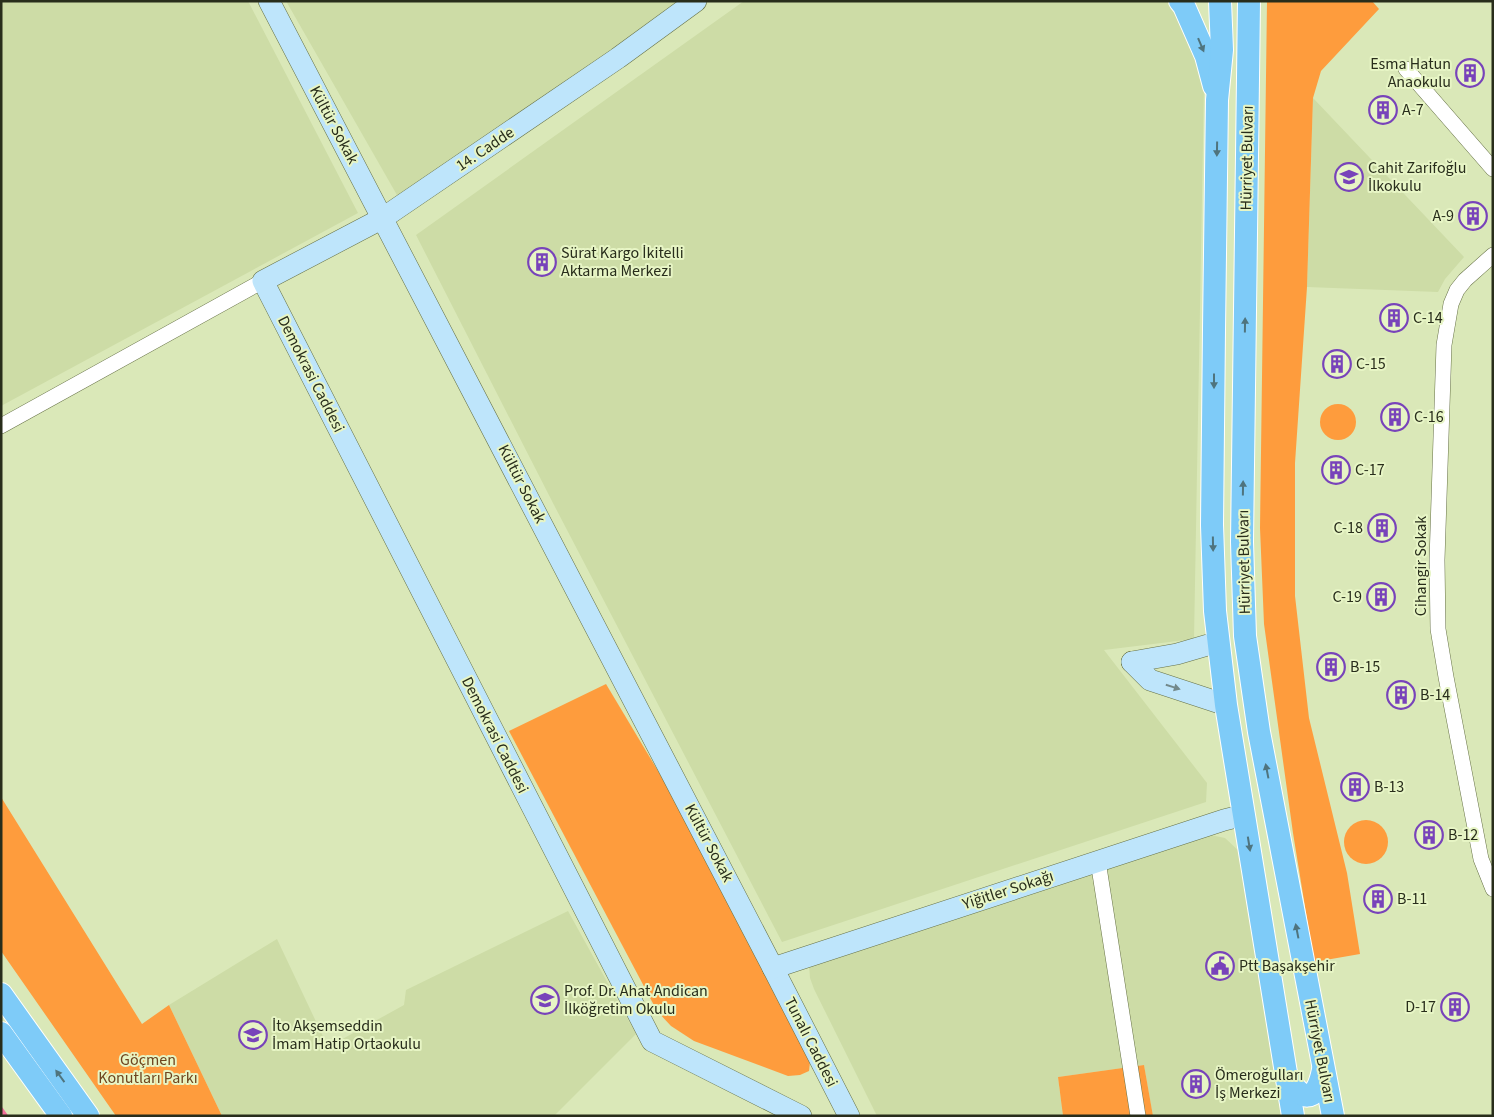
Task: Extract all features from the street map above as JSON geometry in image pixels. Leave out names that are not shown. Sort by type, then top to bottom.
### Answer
[{"type":"main road","points":[[1180,1],[1206,56],[1217,100]]},
{"type":"main road","name":"Hürriyet Bulvarı","points":[[1220,1],[1222,50],[1217,100],[1212,525],[1215,611],[1226,705],[1293,1116]]},
{"type":"main road","name":"Hürriyet Bulvarı","points":[[1249,1],[1242,542],[1246,636],[1259,732],[1333,1116]]},
{"type":"main road","points":[[1,994],[88,1116]]},
{"type":"main road","points":[[1,1033],[61,1116]]},
{"type":"main road","points":[[1285,1073],[1298,1093],[1304,1095],[1316,1091],[1320,1084],[1323,1070]]},
{"type":"street","name":"Kültür Sokak","points":[[269,1],[773,968]]},
{"type":"street","name":"14. Cadde","points":[[263,281],[383,218],[618,58],[696,1]]},
{"type":"street","points":[[1406,69],[1493,169]]},
{"type":"street","name":"Cihangir Sokak","points":[[1493,255],[1465,280],[1457,290],[1450,313],[1444,345],[1437,560],[1438,629],[1482,859],[1493,889]]},
{"type":"street","points":[[1,426],[263,281]]},
{"type":"street","name":"Demokrasi Caddesi","points":[[263,281],[652,1041],[800,1116]]},
{"type":"street","points":[[1218,642],[1177,654],[1132,662],[1150,680],[1226,705]]},
{"type":"street","name":"Yiğitler Sokağı","points":[[773,968],[1244,815]]},
{"type":"street","points":[[1098,861],[1138,1116]]},
{"type":"street","name":"Tunalı Caddesi","points":[[773,968],[849,1116]]},
{"type":"shaded area","points":[[1,1],[248,1],[358,213],[1,406]]},
{"type":"shaded area","points":[[286,1],[690,1],[401,202]]},
{"type":"shaded area","points":[[744,1],[1175,1],[1204,86],[1194,639],[1104,650],[1207,783],[1206,802],[782,942],[554,505],[416,235]]},
{"type":"shaded area","name":"Cahit Zarifoğlu İlkokulu","points":[[1313,98],[1464,257],[1445,279],[1438,292],[1307,287]]},
{"type":"shaded area","points":[[1201,833],[1225,838],[1240,852],[1283,1116],[1153,1116],[1144,1065],[1058,1077],[1063,1116],[877,1116],[814,989],[810,978],[809,965]]},
{"type":"shaded area","points":[[568,911],[636,1034],[554,1116],[222,1116],[169,1005],[277,939],[328,1047],[404,1005],[406,990]]},
{"type":"green space","points":[[1267,1],[1372,1],[1379,9],[1321,71],[1313,98],[1307,287],[1295,463],[1295,596],[1309,718],[1347,873],[1360,954],[1314,962],[1293,833],[1264,624],[1260,528]]},
{"type":"green space","points":[[1338,404],[1350,410],[1356,422],[1350,434],[1338,440],[1326,434],[1320,422],[1326,410]]},
{"type":"green space","points":[[606,684],[664,781],[717,879],[810,1062],[809,1071],[800,1075],[788,1076],[694,1041],[671,1026],[657,1011],[509,731]]},
{"type":"green space","name":"Göçmen Konutları Parkı","points":[[1,797],[142,1024],[169,1005],[222,1116],[116,1116],[1,951]]},
{"type":"green space","points":[[1370,820],[1382,826],[1387,833],[1387,851],[1382,858],[1375,863],[1362,864],[1354,861],[1347,854],[1344,838],[1347,830],[1354,823]]},
{"type":"green space","points":[[1144,1065],[1153,1116],[1063,1116],[1058,1077]]},
{"type":"waterway","points":[[1,1109],[6,1116]]},
{"type":"place","name":"Esma Hatun Anaokulu","points":[[1470,73]]},
{"type":"place","name":"A-7","points":[[1383,110]]},
{"type":"place","name":"Cahit Zarifoğlu İlkokulu","points":[[1349,177]]},
{"type":"place","name":"A-9","points":[[1473,216]]},
{"type":"place","name":"Sürat Kargo İkitelli Aktarma Merkezi","points":[[542,262]]},
{"type":"place","name":"C-14","points":[[1394,318]]},
{"type":"place","name":"C-15","points":[[1337,364]]},
{"type":"place","name":"C-16","points":[[1395,417]]},
{"type":"place","name":"C-17","points":[[1336,470]]},
{"type":"place","name":"C-18","points":[[1382,528]]},
{"type":"place","name":"C-19","points":[[1381,597]]},
{"type":"place","name":"B-15","points":[[1331,667]]},
{"type":"place","name":"B-14","points":[[1401,695]]},
{"type":"place","name":"B-13","points":[[1355,787]]},
{"type":"place","name":"B-12","points":[[1429,835]]},
{"type":"place","name":"B-11","points":[[1378,899]]},
{"type":"place","name":"Ptt Başakşehir","points":[[1220,966]]},
{"type":"place","name":"Prof. Dr. Ahat Andican İlköğretim Okulu","points":[[545,1000]]},
{"type":"place","name":"D-17","points":[[1455,1007]]},
{"type":"place","name":"İto Akşemseddin İmam Hatip Ortaokulu","points":[[253,1035]]},
{"type":"place","name":"Ömeroğulları İş Merkezi","points":[[1196,1084]]}]
